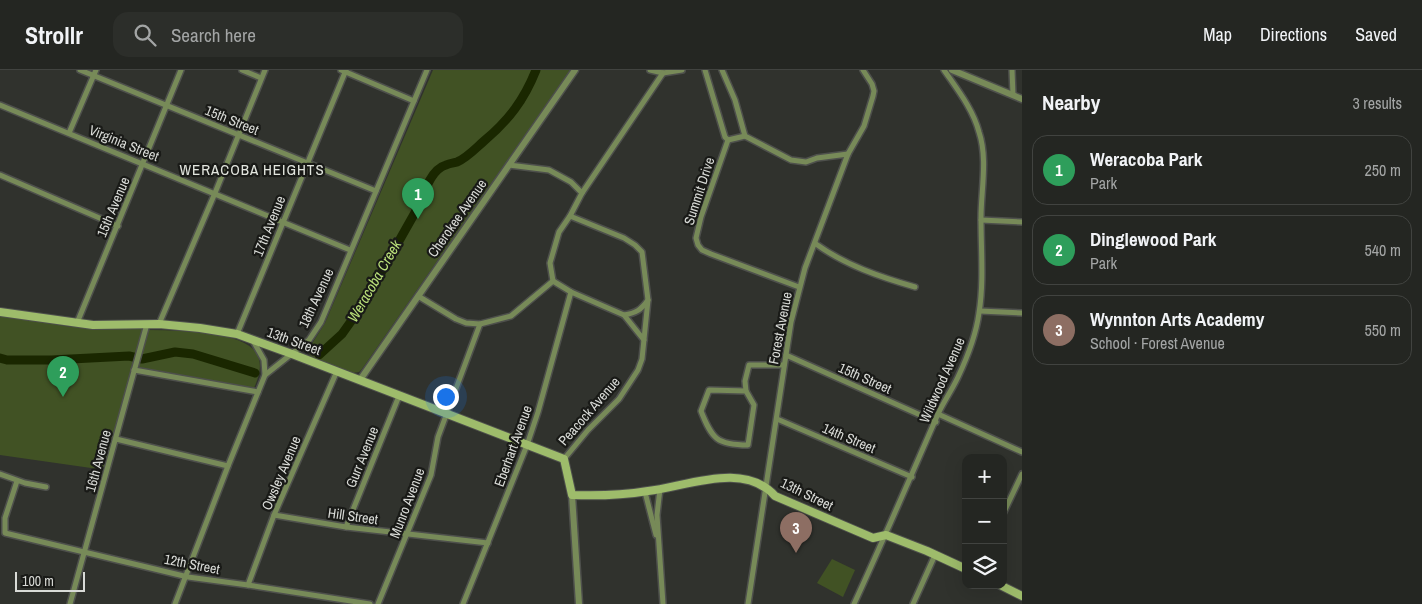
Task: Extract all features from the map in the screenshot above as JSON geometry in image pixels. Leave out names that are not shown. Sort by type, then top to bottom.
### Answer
[{"type":"main road","name":"13th Street","points":[[0,312],[93,326],[159,324],[237,334],[564,459]]},
{"type":"main road","name":"Peacock Avenue","points":[[564,459],[572,495]]},
{"type":"main road","name":"13th Street","points":[[572,495],[645,492],[686,482],[734,478],[753,480],[766,486],[775,496],[873,538],[886,535],[962,567]]},
{"type":"main road","points":[[1007,588],[1022,596]]},
{"type":"street","name":"15th Street","points":[[80,70],[376,191]]},
{"type":"street","points":[[69,133],[96,70]]},
{"type":"street","name":"15th Avenue","points":[[76,324],[181,70]]},
{"type":"street","points":[[242,70],[261,78]]},
{"type":"street","points":[[159,324],[215,193],[264,70]]},
{"type":"street","points":[[344,70],[414,101]]},
{"type":"street","name":"17th Avenue","points":[[237,334],[344,70]]},
{"type":"street","name":"18th Avenue","points":[[175,604],[265,375],[309,340],[321,322],[427,70]]},
{"type":"street","name":"Cherokee Avenue","points":[[360,380],[575,70]]},
{"type":"street","points":[[650,70],[664,73],[682,70]]},
{"type":"street","points":[[705,70],[725,137],[728,140],[745,136],[791,160],[806,162],[817,158],[848,154]]},
{"type":"street","points":[[722,70],[735,100],[745,136]]},
{"type":"street","name":"Forest Avenue","points":[[748,604],[790,322],[799,287],[848,154],[864,126],[874,91],[863,70]]},
{"type":"street","name":"Wildwood Avenue","points":[[854,604],[912,477],[938,414],[958,376],[974,335],[980,311],[983,169],[980,132],[973,115],[944,70]]},
{"type":"street","points":[[952,70],[1022,99]]},
{"type":"street","points":[[1012,70],[1012,95]]},
{"type":"street","points":[[644,340],[634,325],[624,315],[571,292],[553,281],[550,263],[560,232],[582,193],[664,73]]},
{"type":"street","name":"Virginia Street","points":[[0,105],[350,250]]},
{"type":"street","name":"Summit Drive","points":[[728,140],[701,217],[696,238],[698,244],[702,250],[711,254],[799,287]]},
{"type":"street","points":[[509,165],[549,170],[571,182],[582,193]]},
{"type":"street","points":[[0,174],[118,226]]},
{"type":"street","name":"Peacock Avenue","points":[[564,459],[628,386],[642,359],[648,300],[642,252],[635,245],[616,235],[570,216]]},
{"type":"street","points":[[981,220],[1022,222]]},
{"type":"street","points":[[816,244],[833,256],[883,278],[915,287]]},
{"type":"street","points":[[418,296],[456,319],[466,323],[480,324],[511,316],[553,281]]},
{"type":"street","name":"Eberhart Avenue","points":[[464,604],[527,445],[571,292]]},
{"type":"street","points":[[624,315],[635,314],[648,300]]},
{"type":"street","points":[[980,311],[1022,313]]},
{"type":"street","name":"16th Avenue","points":[[70,604],[147,324]]},
{"type":"street","name":"Munro Avenue","points":[[378,604],[431,475],[438,437],[480,324]]},
{"type":"street","points":[[251,339],[264,360],[265,375]]},
{"type":"street","name":"15th Street","points":[[786,355],[936,422]]},
{"type":"street","points":[[746,391],[709,390],[701,411],[713,437],[732,445],[748,445],[754,405],[746,391],[745,382],[749,365],[784,365]]},
{"type":"street","points":[[134,370],[258,392]]},
{"type":"street","name":"Owsley Avenue","points":[[248,585],[274,516],[337,371]]},
{"type":"street","name":"Gurr Avenue","points":[[346,527],[399,396]]},
{"type":"street","points":[[938,414],[1022,452]]},
{"type":"street","name":"14th Street","points":[[776,419],[912,477]]},
{"type":"street","points":[[116,439],[228,466]]},
{"type":"street","points":[[0,474],[16,481],[46,487]]},
{"type":"street","points":[[1007,506],[1022,474]]},
{"type":"street","name":"12th Street","points":[[16,481],[5,518],[5,533],[186,576],[370,604]]},
{"type":"street","points":[[660,489],[657,515],[663,604]]},
{"type":"street","points":[[645,492],[658,544]]},
{"type":"street","name":"Peacock Avenue","points":[[572,495],[580,604]]},
{"type":"street","name":"Hill Street","points":[[274,516],[346,527],[488,543]]},
{"type":"street","points":[[913,604],[935,555]]},
{"type":"green space","points":[[433,70],[570,70],[362,369],[359,372],[353,373],[311,357],[308,350],[325,323]]},
{"type":"green space","points":[[0,315],[71,327],[144,327],[105,470],[0,455]]},
{"type":"green space","points":[[148,330],[213,334],[245,343],[258,355],[260,364],[259,375],[254,388],[137,367]]},
{"type":"green space","points":[[832,559],[855,570],[843,597],[817,583]]},
{"type":"waterway","name":"Weracoba Creek","points":[[319,355],[342,334],[364,303],[421,202],[433,175],[441,167],[464,158],[501,125],[521,100],[536,70]]},
{"type":"waterway","name":"Weracoba Creek","points":[[0,358],[7,360],[52,360],[129,356],[142,359],[175,352],[193,354],[255,373]]},
{"type":"place","name":"Weracoba Park","points":[[418,219]]},
{"type":"place","name":"Dinglewood Park","points":[[63,397]]},
{"type":"place","name":"Wynnton Arts Academy","points":[[796,553]]},
{"type":"district","name":"WERACOBA HEIGHTS","points":[[252,169]]}]
